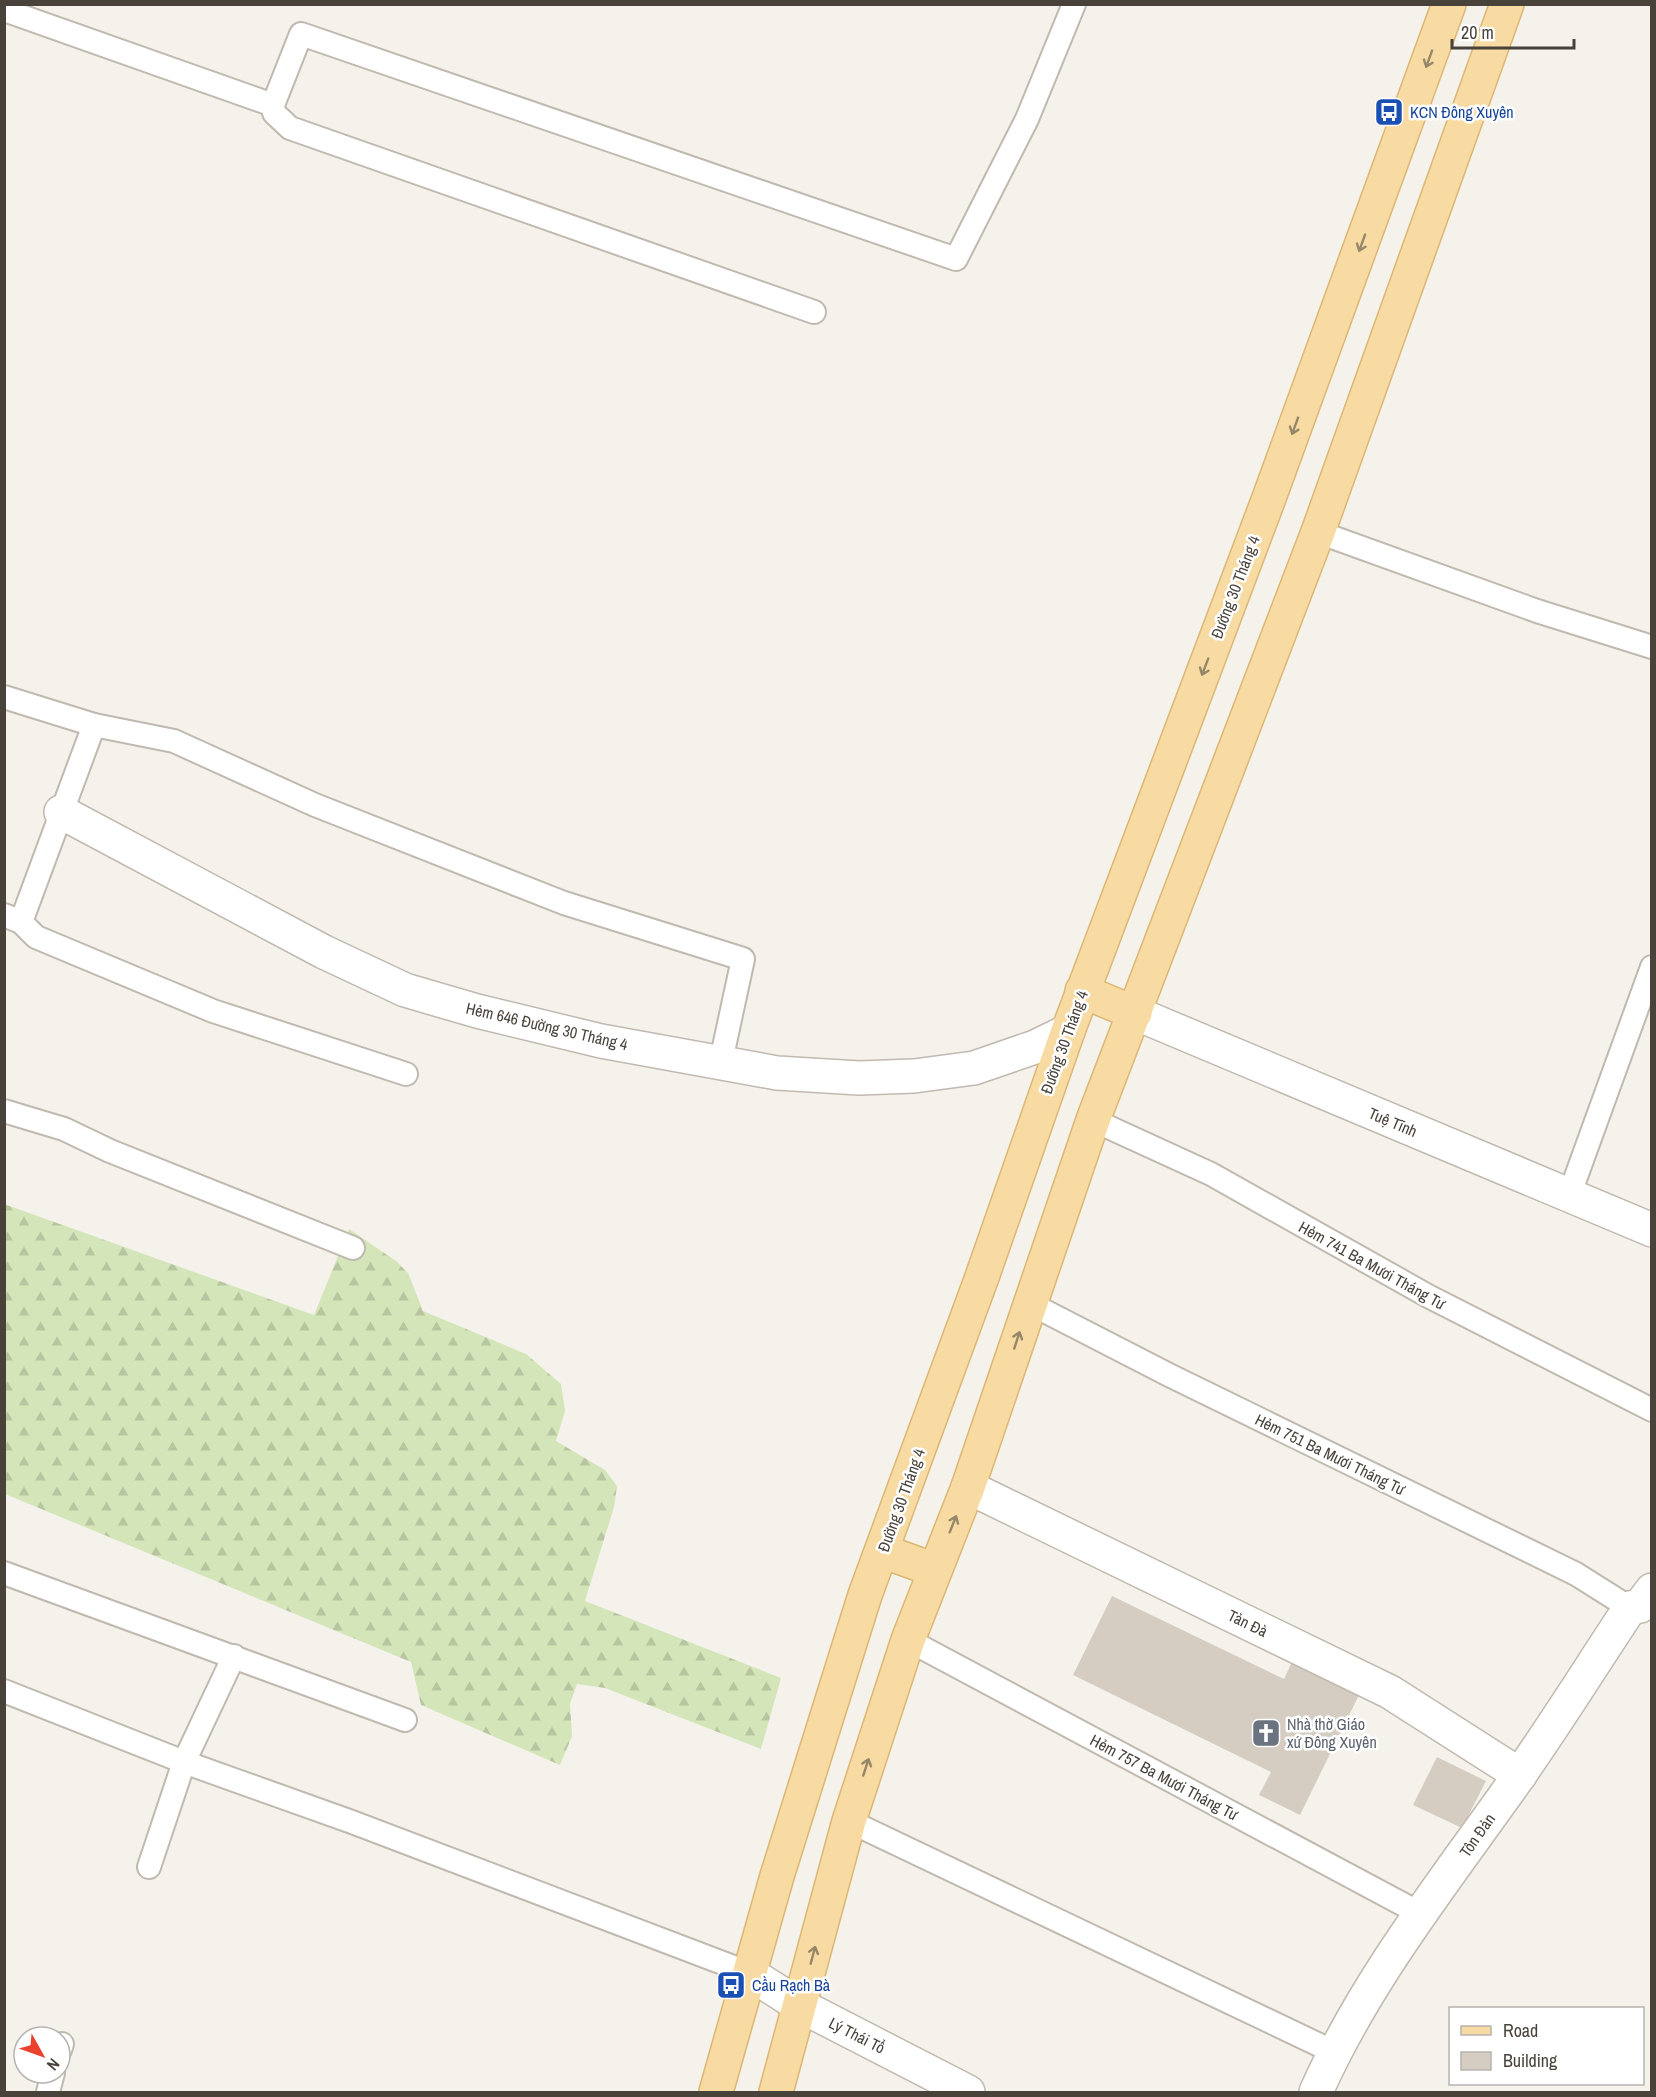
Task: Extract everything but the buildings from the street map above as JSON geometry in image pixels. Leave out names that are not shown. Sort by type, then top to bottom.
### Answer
[{"type":"main road","name":"Đường 30 Tháng 4","points":[[716,2092],[749,1973],[858,1617],[1082,991],[1269,498],[1449,4]]},
{"type":"main road","points":[[776,2092],[849,1821],[908,1640],[968,1487],[1093,1119],[1136,1012],[1318,532],[1507,4]]},
{"type":"main road","points":[[1082,991],[1136,1012]]},
{"type":"main road","points":[[1045,1098],[1093,1119]]},
{"type":"main road","points":[[882,1551],[935,1570]]},
{"type":"street","name":"Hẻm 646 Đường 30 Tháng 4","points":[[61,812],[314,947],[405,990],[477,1011],[602,1041],[777,1073],[859,1078],[914,1076],[974,1068],[1035,1047],[1068,1031]]},
{"type":"street","name":"Tuệ Tĩnh","points":[[1136,1012],[1569,1197],[1652,1230]]},
{"type":"street","name":"Tản Đà","points":[[968,1487],[1390,1692],[1520,1774]]},
{"type":"street","name":"Tôn Đản","points":[[1316,2092],[1355,2014],[1421,1914],[1641,1599]]},
{"type":"street","name":"Lý Thái Tổ","points":[[749,1973],[799,2005],[968,2092]]},
{"type":"lane","points":[[814,312],[290,128],[274,113],[273,105],[301,34],[956,259],[1027,119],[1074,4]]},
{"type":"lane","points":[[4,10],[273,105]]},
{"type":"lane","points":[[1318,532],[1537,611],[1652,648]]},
{"type":"lane","points":[[4,697],[94,725],[174,741],[315,805],[564,903],[743,959],[721,1061]]},
{"type":"lane","points":[[94,725],[61,812],[13,918],[36,937],[213,1011],[406,1074]]},
{"type":"lane","points":[[1569,1197],[1652,967]]},
{"type":"lane","points":[[4,1111],[64,1129],[110,1151],[353,1248]]},
{"type":"lane","name":"Hẻm 741 Ba Mươi Tháng Tư","points":[[1093,1119],[1211,1174],[1428,1296],[1652,1410]]},
{"type":"lane","name":"Hẻm 751 Ba Mươi Tháng Tư","points":[[1029,1303],[1169,1375],[1576,1574],[1641,1599]]},
{"type":"lane","points":[[4,1573],[405,1720]]},
{"type":"lane","name":"Hẻm 757 Ba Mươi Tháng Tư","points":[[908,1640],[1421,1914]]},
{"type":"lane","points":[[149,1867],[184,1762],[234,1656]]},
{"type":"lane","points":[[4,1691],[184,1762],[352,1822],[749,1973]]},
{"type":"lane","points":[[849,1821],[1334,2052]]},
{"type":"green space","points":[[4,1204],[314,1315],[349,1229],[396,1261],[408,1273],[423,1311],[526,1354],[561,1384],[565,1411],[556,1441],[605,1470],[617,1486],[614,1507],[585,1601],[781,1678],[761,1749],[605,1688],[577,1684],[570,1704],[572,1736],[560,1765],[421,1705],[411,1662],[5,1494]]},
{"type":"place","name":"KCN Đông Xuyên","points":[[1389,112]]},
{"type":"place","name":"Nhà thờ Giáo xứ Đông Xuyên","points":[[1266,1733]]},
{"type":"place","name":"Cầu Rạch Bà","points":[[731,1985]]}]
